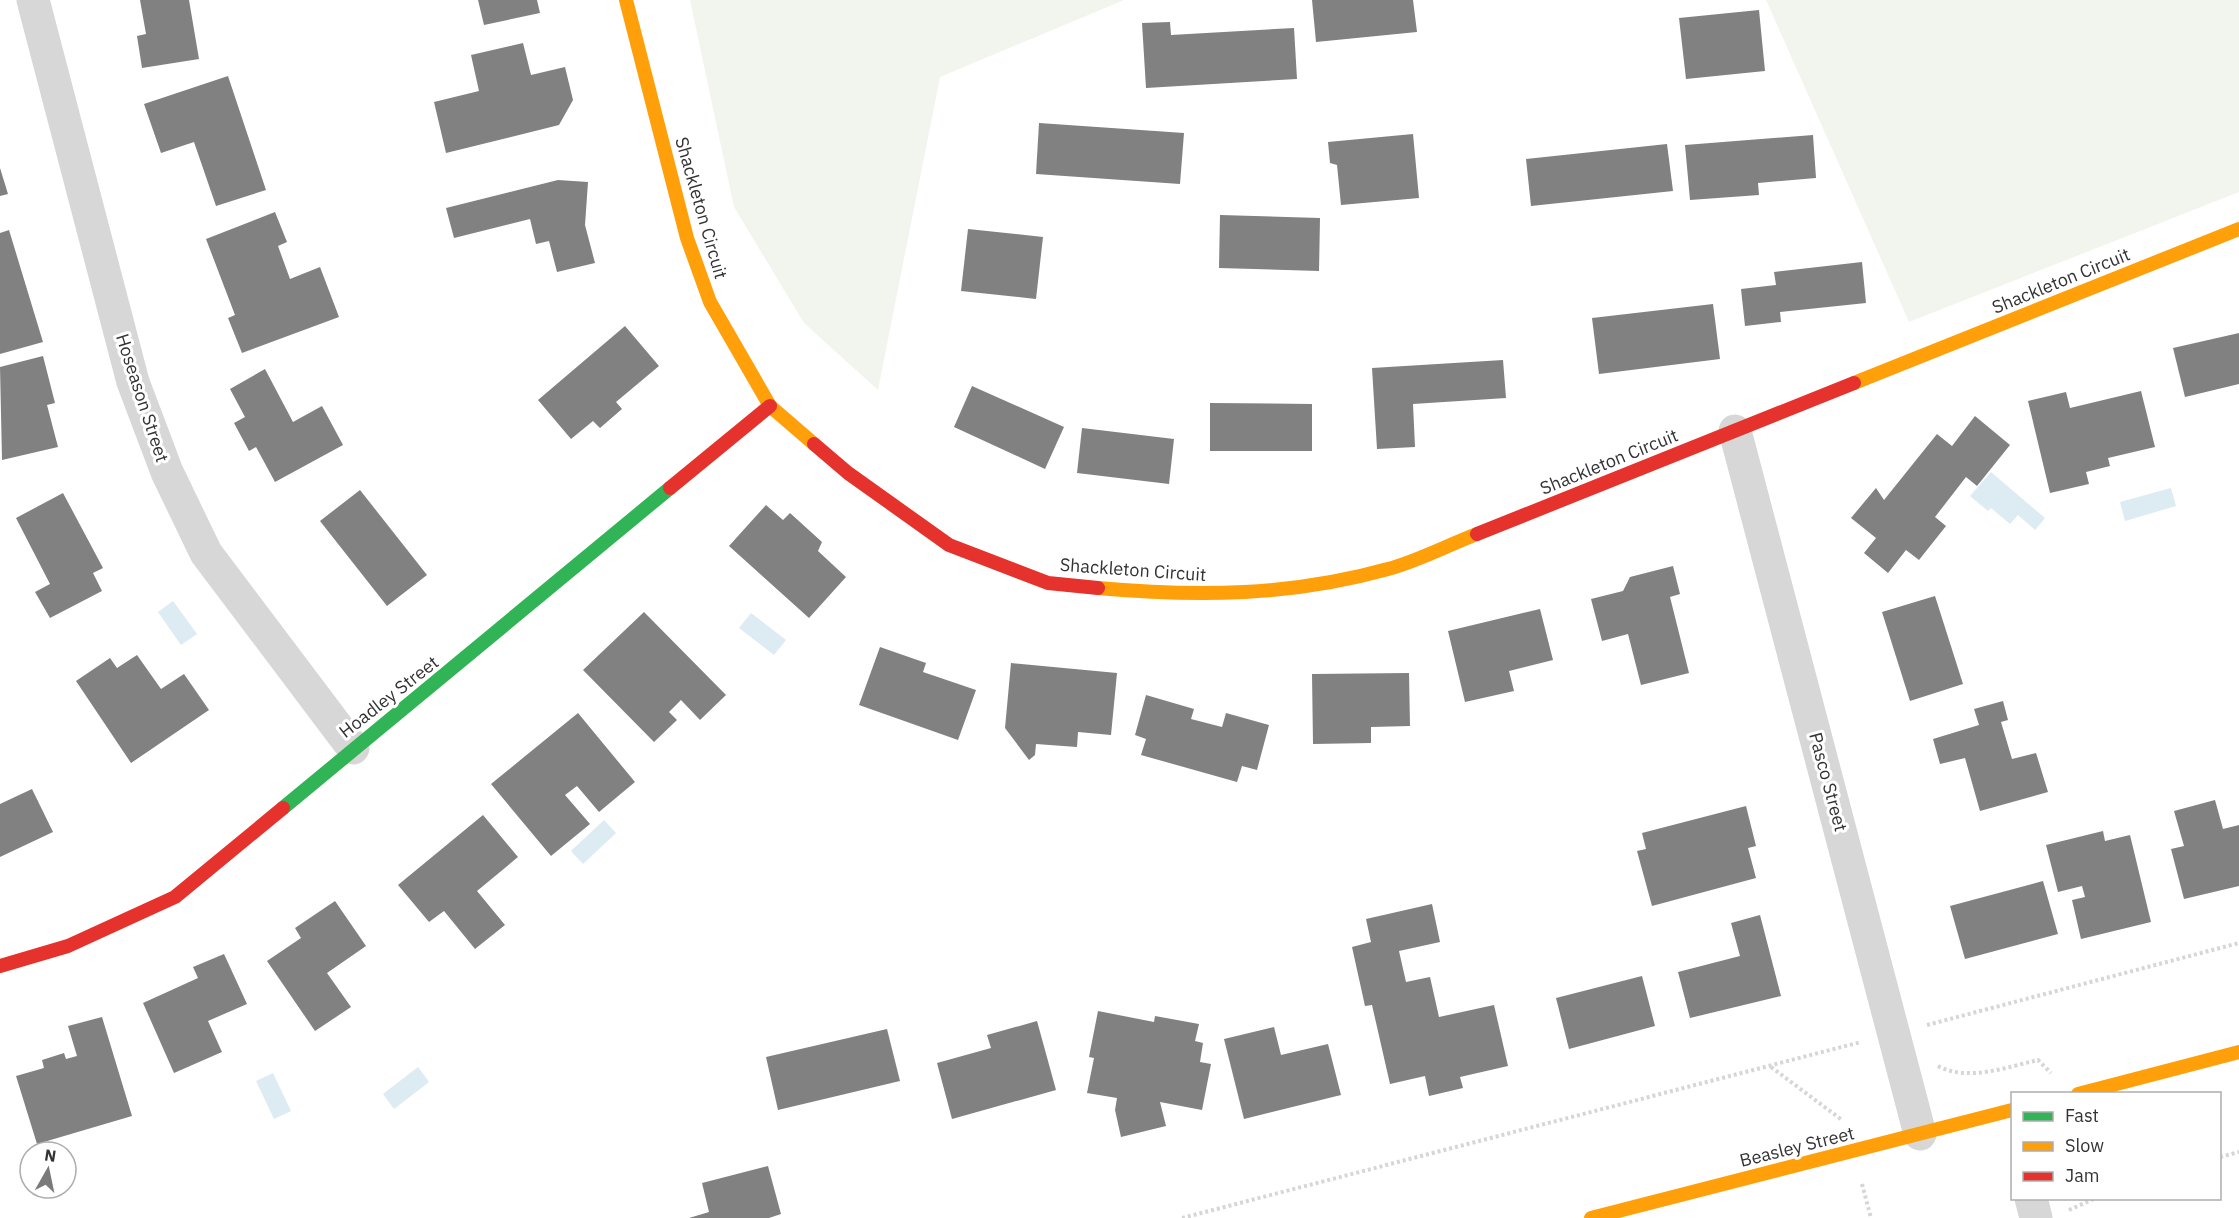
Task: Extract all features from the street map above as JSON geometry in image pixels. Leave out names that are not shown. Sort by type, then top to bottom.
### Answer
[{"type":"street","name":"Hoseason Street","points":[[33,0],[134,382],[167,472],[206,553],[353,748]]},
{"type":"street","name":"Shackleton Circuit","points":[[626,0],[687,238],[710,302],[770,406],[848,473],[949,545],[1048,583],[1168,594],[1274,592],[1389,569],[2239,229]]},
{"type":"street","name":"Hoadley Street","points":[[0,966],[68,946],[175,897],[770,406]]},
{"type":"street","name":"Pasco Street","points":[[1735,431],[1920,1134]]},
{"type":"street","points":[[2086,1092],[2239,1052]]},
{"type":"street","name":"Beasley Street","points":[[1591,1218],[1920,1134],[2011,1117]]},
{"type":"street","points":[[2033,1200],[2049,1216]]},
{"type":"path","points":[[1182,1218],[2239,943]]},
{"type":"path","points":[[1935,1064],[1953,1074],[1989,1071],[2038,1060],[2054,1077]]},
{"type":"path","points":[[2221,1157],[2239,1152]]},
{"type":"path","points":[[2049,1216],[2091,1200]]},
{"type":"shaded area","points":[[690,0],[1124,0],[940,77],[878,390],[804,323],[734,207]]},
{"type":"shaded area","points":[[1766,0],[2239,0],[2239,192],[1909,322]]},
{"type":"shaded area","points":[[1991,472],[2045,518],[2035,530],[2018,515],[2010,524],[1991,508],[1988,511],[1970,496]]},
{"type":"shaded area","points":[[2171,488],[2176,506],[2125,521],[2120,502]]},
{"type":"shaded area","points":[[173,601],[197,634],[181,645],[158,612]]},
{"type":"shaded area","points":[[751,613],[786,640],[774,655],[739,628]]},
{"type":"shaded area","points":[[604,820],[616,833],[583,864],[571,851]]},
{"type":"shaded area","points":[[418,1067],[429,1082],[394,1109],[383,1094]]},
{"type":"shaded area","points":[[273,1073],[291,1111],[274,1119],[256,1081]]},
{"type":"building","points":[[140,0],[189,0],[199,59],[142,68],[137,36],[146,34]]},
{"type":"building","points":[[478,0],[537,0],[540,13],[484,25]]},
{"type":"building","points":[[1312,0],[1413,0],[1417,32],[1316,42]]},
{"type":"building","points":[[1759,10],[1765,71],[1686,79],[1679,18]]},
{"type":"building","points":[[1170,22],[1171,35],[1294,28],[1297,79],[1146,88],[1142,23]]},
{"type":"building","points":[[523,43],[531,75],[565,67],[573,100],[559,125],[446,153],[434,102],[479,91],[471,55]]},
{"type":"building","points":[[228,76],[266,190],[216,206],[194,142],[161,153],[144,104]]},
{"type":"building","points":[[1039,123],[1184,133],[1180,184],[1036,174]]},
{"type":"building","points":[[1413,134],[1419,198],[1341,205],[1337,165],[1330,163],[1328,142]]},
{"type":"building","points":[[1813,135],[1816,178],[1758,183],[1759,195],[1690,200],[1685,145]]},
{"type":"building","points":[[1667,144],[1673,191],[1531,206],[1526,159]]},
{"type":"building","points":[[0,168],[8,194],[0,196]]},
{"type":"building","points":[[558,180],[588,182],[585,225],[595,263],[557,272],[549,241],[536,244],[530,219],[454,238],[446,208]]},
{"type":"building","points":[[275,212],[287,242],[278,246],[290,279],[320,267],[339,317],[242,353],[228,318],[235,315],[206,239]]},
{"type":"building","points":[[1220,215],[1320,218],[1319,271],[1219,268]]},
{"type":"building","points":[[968,229],[1043,237],[1036,299],[961,291]]},
{"type":"building","points":[[9,230],[43,342],[0,354],[0,233]]},
{"type":"building","points":[[1862,262],[1866,303],[1780,312],[1781,322],[1745,326],[1741,289],[1776,285],[1774,272]]},
{"type":"building","points":[[1713,304],[1720,359],[1599,374],[1592,318]]},
{"type":"building","points":[[625,326],[659,366],[616,402],[622,409],[600,428],[593,421],[571,439],[538,400]]},
{"type":"building","points":[[2239,333],[2239,384],[2185,397],[2173,348]]},
{"type":"building","points":[[43,356],[55,403],[47,405],[58,447],[2,460],[0,367]]},
{"type":"building","points":[[1503,360],[1506,398],[1413,404],[1415,447],[1377,449],[1372,368]]},
{"type":"building","points":[[265,369],[293,422],[322,406],[343,445],[275,482],[256,447],[249,451],[234,423],[245,417],[230,389]]},
{"type":"building","points":[[972,386],[1064,427],[1045,469],[954,427]]},
{"type":"building","points":[[2141,391],[2155,447],[2108,458],[2110,466],[2086,472],[2089,484],[2050,493],[2028,401],[2066,392],[2070,408]]},
{"type":"building","points":[[1210,403],[1312,404],[1312,451],[1210,451]]},
{"type":"building","points":[[1975,416],[2010,445],[1977,486],[1966,477],[1935,517],[1946,526],[1919,560],[1906,550],[1888,573],[1864,553],[1876,538],[1851,518],[1876,488],[1884,500],[1937,434],[1952,446]]},
{"type":"building","points":[[1082,428],[1174,439],[1169,484],[1077,473]]},
{"type":"building","points":[[360,490],[427,575],[387,606],[320,521]]},
{"type":"building","points":[[63,493],[103,568],[93,573],[102,591],[50,618],[35,592],[50,584],[16,518]]},
{"type":"building","points":[[766,505],[783,520],[790,513],[822,542],[818,551],[846,577],[809,618],[729,546]]},
{"type":"building","points":[[1673,566],[1680,594],[1670,597],[1689,673],[1641,685],[1628,634],[1602,641],[1591,599],[1623,591],[1630,577]]},
{"type":"building","points":[[1935,596],[1963,684],[1910,701],[1882,612]]},
{"type":"building","points":[[1540,609],[1553,660],[1509,671],[1514,691],[1465,702],[1448,631]]},
{"type":"building","points":[[644,612],[726,695],[700,720],[681,700],[669,712],[677,720],[654,742],[583,670]]},
{"type":"building","points":[[880,647],[926,663],[923,672],[976,690],[958,740],[859,705]]},
{"type":"building","points":[[137,655],[161,689],[184,674],[209,710],[131,763],[76,681],[110,658],[117,668]]},
{"type":"building","points":[[1011,663],[1117,673],[1111,735],[1078,732],[1077,747],[1036,744],[1035,755],[1029,760],[1005,728]]},
{"type":"building","points":[[1409,673],[1410,726],[1371,727],[1371,743],[1313,744],[1312,674]]},
{"type":"building","points":[[1146,695],[1194,709],[1191,719],[1222,727],[1226,713],[1269,725],[1257,770],[1242,766],[1237,782],[1141,755],[1146,739],[1135,735]]},
{"type":"building","points":[[2003,701],[2008,720],[2001,722],[2012,759],[2036,753],[2048,792],[1980,811],[1965,758],[1940,764],[1933,739],[1979,725],[1974,709]]},
{"type":"building","points":[[578,713],[635,782],[599,812],[577,786],[565,795],[590,824],[551,856],[491,784]]},
{"type":"building","points":[[32,789],[53,832],[0,857],[0,804]]},
{"type":"building","points":[[2215,800],[2223,829],[2239,825],[2239,886],[2184,899],[2171,849],[2184,846],[2174,811]]},
{"type":"building","points":[[1746,806],[1756,846],[1748,848],[1756,878],[1652,906],[1637,851],[1646,849],[1642,833]]},
{"type":"building","points":[[483,815],[518,857],[477,891],[505,925],[475,949],[444,911],[429,922],[398,885]]},
{"type":"building","points":[[2103,831],[2105,841],[2130,835],[2151,922],[2081,939],[2072,900],[2085,897],[2082,886],[2058,892],[2046,845]]},
{"type":"building","points":[[2043,881],[2058,934],[1965,959],[1950,906]]},
{"type":"building","points":[[335,901],[366,946],[327,973],[351,1007],[315,1031],[267,961],[301,938],[295,928]]},
{"type":"building","points":[[1432,904],[1440,942],[1399,951],[1406,982],[1430,977],[1439,1017],[1494,1005],[1508,1066],[1460,1077],[1463,1088],[1429,1096],[1425,1076],[1390,1084],[1372,1005],[1365,1006],[1352,947],[1371,942],[1366,919]]},
{"type":"building","points":[[1760,915],[1781,996],[1690,1018],[1678,972],[1740,956],[1731,923]]},
{"type":"building","points":[[224,954],[247,1004],[208,1021],[222,1052],[174,1073],[143,1003],[198,978],[193,967]]},
{"type":"building","points":[[1642,976],[1655,1026],[1569,1049],[1556,998]]},
{"type":"building","points":[[1098,1011],[1154,1022],[1155,1016],[1199,1024],[1195,1041],[1203,1043],[1200,1062],[1211,1064],[1202,1110],[1160,1102],[1166,1126],[1121,1137],[1115,1110],[1117,1098],[1087,1093],[1094,1058],[1089,1057]]},
{"type":"building","points":[[102,1017],[132,1116],[51,1140],[36,1140],[16,1076],[44,1068],[42,1060],[64,1053],[66,1059],[77,1056],[68,1026]]},
{"type":"building","points":[[1037,1021],[1056,1090],[952,1119],[937,1063],[991,1048],[987,1035]]},
{"type":"building","points":[[1274,1027],[1281,1055],[1328,1044],[1341,1095],[1244,1119],[1224,1039]]},
{"type":"building","points":[[887,1029],[900,1081],[778,1110],[766,1057]]},
{"type":"building","points":[[768,1166],[781,1214],[769,1218],[689,1218],[709,1212],[702,1183]]},
{"type":"traffic: fast","points":[[283,808],[670,488]]},
{"type":"traffic: slow","points":[[626,0],[687,238],[710,302],[770,406],[814,444]]},
{"type":"traffic: slow","points":[[1854,383],[2239,229]]},
{"type":"traffic: slow","points":[[1098,588],[1208,593],[1316,585],[1399,566],[1477,534]]},
{"type":"traffic: slow","points":[[2086,1092],[2239,1052]]},
{"type":"traffic: slow","points":[[1591,1218],[2011,1110]]},
{"type":"traffic: jam","points":[[1477,534],[1854,383]]},
{"type":"traffic: jam","points":[[670,488],[770,406]]},
{"type":"traffic: jam","points":[[814,444],[848,473],[949,545],[1048,583],[1098,588]]},
{"type":"traffic: jam","points":[[0,966],[68,946],[175,897],[283,808]]}]
